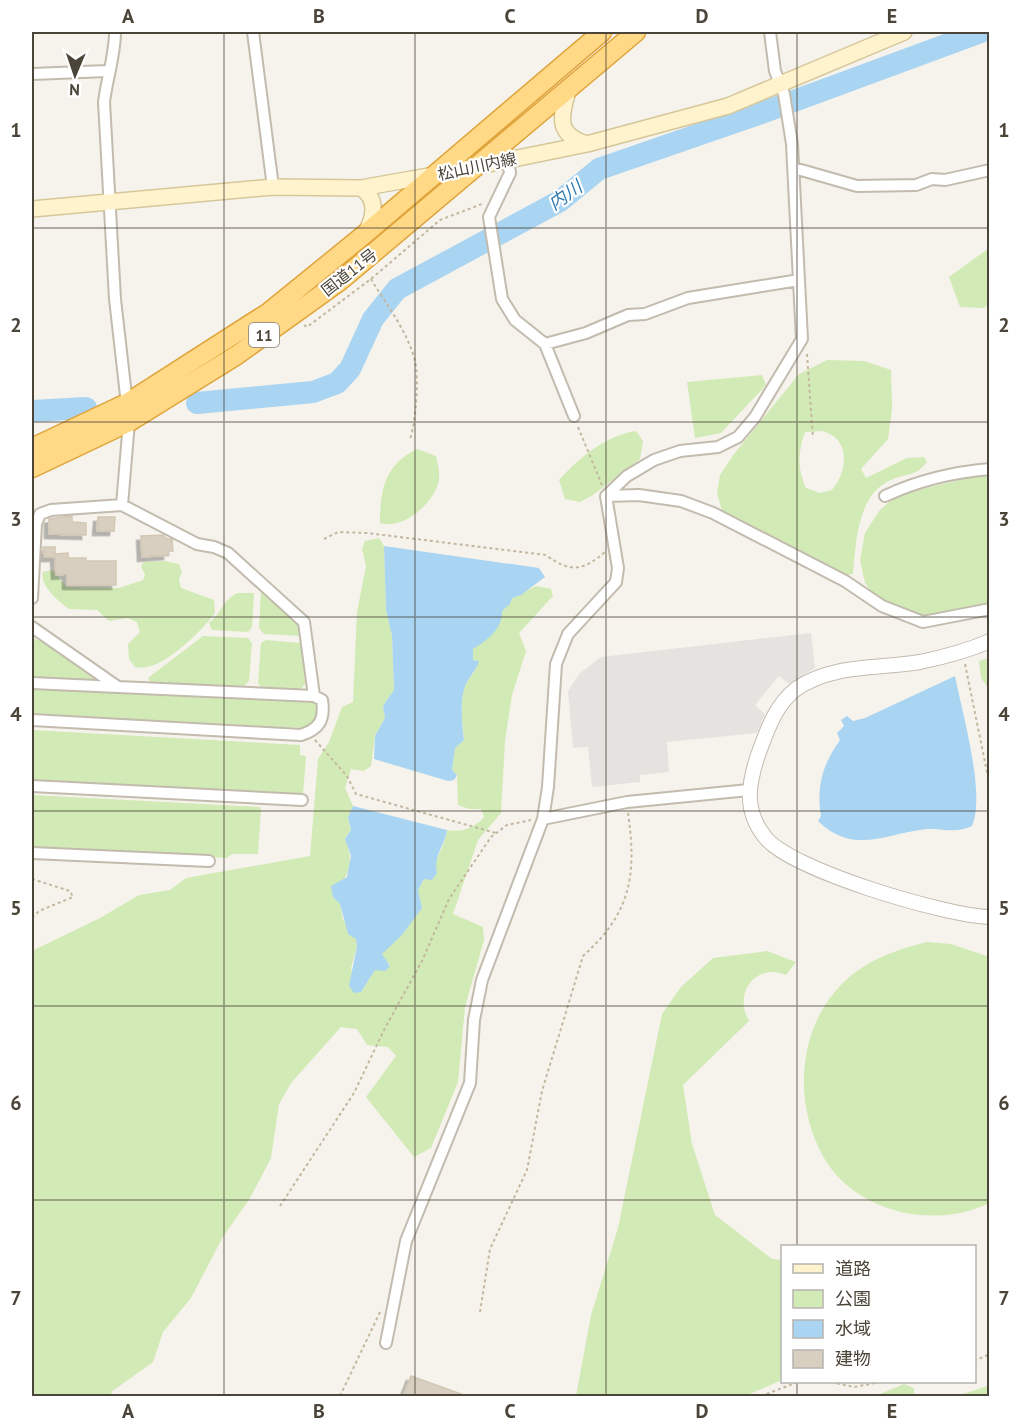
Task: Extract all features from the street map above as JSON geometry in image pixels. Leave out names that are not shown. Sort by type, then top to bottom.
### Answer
[{"type":"highway","name":"国道11号","points":[[32,448],[127,403],[269,312],[365,234],[602,32]]},
{"type":"highway","name":"国道11号","points":[[32,468],[129,422],[237,355],[409,225],[473,166],[636,32]]},
{"type":"main road","name":"松山川内線","points":[[32,208],[273,187],[362,188],[434,175],[587,144],[728,106],[782,88],[904,32]]},
{"type":"main road","points":[[569,87],[561,116],[562,125],[576,141],[587,144]]},
{"type":"main road","points":[[362,188],[371,197],[374,206],[371,224],[365,234]]},
{"type":"street","points":[[115,32],[115,48],[107,71],[104,102],[115,299],[129,422],[122,505]]},
{"type":"street","points":[[253,32],[273,187]]},
{"type":"street","points":[[606,496],[627,476],[654,460],[680,451],[718,447],[738,437],[755,417],[802,339],[794,168],[782,88],[770,32]]},
{"type":"street","points":[[32,75],[107,71]]},
{"type":"street","points":[[508,160],[510,173],[489,217],[502,299],[515,320],[545,344],[574,416]]},
{"type":"street","points":[[794,168],[857,186],[916,185],[932,179],[945,180],[990,170]]},
{"type":"street","points":[[545,344],[586,333],[627,315],[645,314],[688,298],[799,280]]},
{"type":"street","points":[[885,496],[905,487],[968,471],[990,469]]},
{"type":"street","points":[[606,496],[639,495],[670,500],[713,513],[845,581],[882,606],[923,622],[990,609]]},
{"type":"street","points":[[386,1342],[406,1241],[470,1083],[474,1020],[482,980],[543,819],[548,788],[556,664],[568,634],[616,582],[618,567],[606,496]]},
{"type":"street","points":[[32,598],[36,524],[40,514],[51,510],[122,505],[197,544],[214,547],[228,554],[304,622],[314,696]]},
{"type":"street","points":[[32,627],[118,687]]},
{"type":"street","points":[[990,641],[962,652],[920,662],[825,674],[798,688],[786,698],[771,721],[753,770],[749,790],[749,802],[757,825],[774,847],[786,854],[919,905],[990,917]]},
{"type":"street","points":[[32,682],[314,696],[322,700],[324,714],[321,724],[302,735],[32,720]]},
{"type":"street","points":[[32,786],[302,800]]},
{"type":"street","points":[[543,819],[627,802],[749,790]]},
{"type":"street","points":[[32,853],[209,861]]},
{"type":"path","points":[[295,313],[307,327],[371,279],[440,220],[499,197]]},
{"type":"path","points":[[371,279],[415,362],[417,420],[410,439]]},
{"type":"path","points":[[802,339],[808,358],[813,438]]},
{"type":"path","points":[[574,416],[606,496]]},
{"type":"path","points":[[324,538],[338,532],[367,533],[546,555],[562,567],[580,567],[592,563],[614,544]]},
{"type":"path","points":[[962,652],[990,787]]},
{"type":"path","points":[[309,733],[347,776],[356,794],[496,833]]},
{"type":"path","points":[[480,1312],[490,1249],[527,1170],[542,1091],[583,956],[599,942],[628,894],[632,842],[627,802]]},
{"type":"path","points":[[990,813],[990,837]]},
{"type":"path","points":[[280,1206],[354,1093],[385,1028],[422,961],[449,899],[496,833],[507,825],[543,819]]},
{"type":"path","points":[[32,879],[70,891],[73,897],[39,911],[32,918]]},
{"type":"path","points":[[340,1396],[378,1313],[396,1293]]},
{"type":"path","points":[[976,1361],[990,1354]]},
{"type":"path","points":[[761,1396],[795,1383]]},
{"type":"path","points":[[836,1383],[854,1387],[876,1383]]},
{"type":"green space","points":[[989,248],[989,303],[984,308],[960,307],[949,277]]},
{"type":"green space","points":[[827,360],[864,361],[891,370],[892,409],[888,439],[861,469],[866,478],[907,458],[924,457],[927,462],[914,473],[891,480],[871,496],[857,534],[853,574],[842,575],[722,511],[717,493],[720,475],[734,454],[799,374]],"holes":[[[822,431],[838,440],[842,448],[844,465],[832,490],[820,493],[806,488],[803,481],[800,467],[801,446],[805,432]]]},
{"type":"green space","points":[[762,375],[766,385],[721,433],[695,438],[687,382]]},
{"type":"green space","points":[[636,431],[643,441],[640,459],[593,495],[580,502],[565,499],[559,480],[576,463],[604,443]]},
{"type":"green space","points":[[417,449],[436,456],[439,477],[434,492],[422,508],[406,520],[389,524],[380,523],[381,500],[386,479],[398,462]]},
{"type":"green space","points":[[989,473],[989,606],[922,618],[884,602],[873,594],[865,583],[860,560],[865,533],[879,511],[905,493]]},
{"type":"green space","points":[[379,538],[384,546],[386,610],[392,636],[394,690],[383,706],[385,718],[375,736],[371,766],[364,771],[351,769],[345,788],[353,806],[348,817],[351,830],[345,839],[350,864],[346,876],[333,897],[340,904],[343,920],[356,939],[357,946],[351,968],[361,992],[375,970],[390,965],[381,954],[422,908],[418,890],[439,853],[447,830],[467,829],[484,817],[481,809],[469,809],[458,805],[457,775],[452,770],[455,748],[464,740],[462,710],[464,688],[478,661],[473,660],[472,649],[512,598],[536,586],[551,589],[553,596],[519,633],[526,651],[512,695],[505,741],[501,813],[478,840],[453,914],[483,927],[484,940],[465,1007],[458,1082],[431,1148],[414,1157],[366,1097],[396,1056],[388,1047],[367,1045],[357,1029],[341,1027],[291,1083],[279,1104],[271,1158],[249,1200],[224,1235],[191,1298],[163,1332],[153,1362],[111,1392],[113,1396],[32,1396],[32,951],[100,918],[139,895],[170,890],[186,878],[310,856],[318,759],[329,742],[342,707],[353,702],[357,612],[366,566],[362,549],[365,541]]},
{"type":"green space","points":[[165,561],[179,564],[182,572],[179,579],[181,588],[214,600],[215,613],[201,630],[180,649],[157,664],[145,667],[135,667],[129,659],[128,644],[140,632],[137,622],[127,618],[109,621],[97,610],[69,609],[51,593],[43,577],[43,572],[52,570],[67,587],[119,588],[143,580],[145,575],[141,566],[144,562]]},
{"type":"green space","points":[[261,592],[297,622],[300,636],[264,634],[259,628]]},
{"type":"green space","points":[[237,593],[254,593],[252,627],[248,632],[212,630],[209,623],[228,600]]},
{"type":"green space","points":[[203,636],[248,638],[252,643],[249,681],[243,687],[150,682],[148,678]]},
{"type":"green space","points":[[32,638],[43,642],[94,679],[87,683],[32,680]]},
{"type":"green space","points":[[266,640],[300,643],[303,646],[305,684],[300,690],[262,688],[258,683],[261,643]]},
{"type":"green space","points":[[989,658],[989,689],[981,678],[979,661]]},
{"type":"green space","points":[[32,686],[318,702],[318,719],[306,728],[32,716]]},
{"type":"green space","points":[[32,730],[300,745],[300,755],[306,756],[303,795],[32,781]]},
{"type":"green space","points":[[32,795],[261,807],[258,854],[232,854],[227,858],[32,848]]},
{"type":"green space","points":[[927,942],[951,944],[990,957],[989,1203],[968,1211],[945,1215],[922,1215],[876,1204],[856,1192],[838,1177],[824,1158],[813,1133],[806,1107],[804,1080],[806,1054],[813,1028],[825,1005],[842,984],[878,958]]},
{"type":"green space","points":[[767,951],[796,962],[786,975],[775,972],[765,973],[750,983],[744,1001],[749,1021],[683,1085],[692,1144],[715,1215],[772,1259],[781,1260],[781,1380],[745,1396],[576,1396],[591,1315],[618,1228],[662,1014],[681,987],[713,958]]},
{"type":"green space","points":[[904,1384],[914,1388],[914,1396],[875,1396]]},
{"type":"green space","points":[[989,1384],[989,1396],[957,1396],[987,1386]]},
{"type":"shaded area","points":[[811,633],[815,668],[789,684],[779,676],[755,705],[765,714],[757,733],[667,742],[669,772],[640,775],[640,782],[592,787],[588,747],[573,748],[568,691],[579,674],[601,657]]},
{"type":"water","points":[[384,546],[539,568],[545,577],[521,595],[512,598],[510,604],[502,611],[497,629],[473,649],[473,660],[479,661],[464,688],[462,711],[464,740],[455,748],[452,770],[457,775],[454,780],[448,781],[374,759],[375,736],[385,718],[383,706],[394,690],[392,636],[386,610]]},
{"type":"water","points":[[955,676],[975,774],[976,812],[972,826],[955,830],[927,829],[871,840],[857,840],[844,838],[831,832],[818,821],[821,816],[819,795],[822,776],[840,740],[837,733],[844,726],[841,720],[847,716],[853,721],[865,718]]},
{"type":"water","points":[[353,806],[447,830],[438,856],[437,873],[432,880],[424,879],[418,890],[422,908],[402,935],[382,954],[390,966],[385,971],[375,970],[361,992],[354,993],[349,986],[357,946],[356,939],[348,934],[340,904],[333,897],[331,886],[347,877],[351,856],[345,839],[351,830],[348,817]]},
{"type":"building","points":[[72,516],[72,522],[86,523],[86,535],[49,534],[49,519]]},
{"type":"building","points":[[98,517],[115,517],[114,531],[97,531]]},
{"type":"building","points":[[163,535],[167,539],[172,539],[173,551],[168,551],[168,555],[142,557],[141,536]]},
{"type":"building","points":[[43,547],[55,547],[55,554],[68,553],[68,558],[86,558],[86,561],[116,561],[116,585],[67,585],[67,574],[56,575],[55,557],[44,557]]},
{"type":"building","points":[[411,1376],[464,1395],[464,1396],[403,1396]]},
{"type":"waterway","name":"内川","points":[[197,403],[313,392],[337,383],[350,369],[373,319],[397,289],[560,201],[599,169],[764,112],[981,32]]},
{"type":"waterway","name":"内川","points":[[32,411],[86,408]]}]
